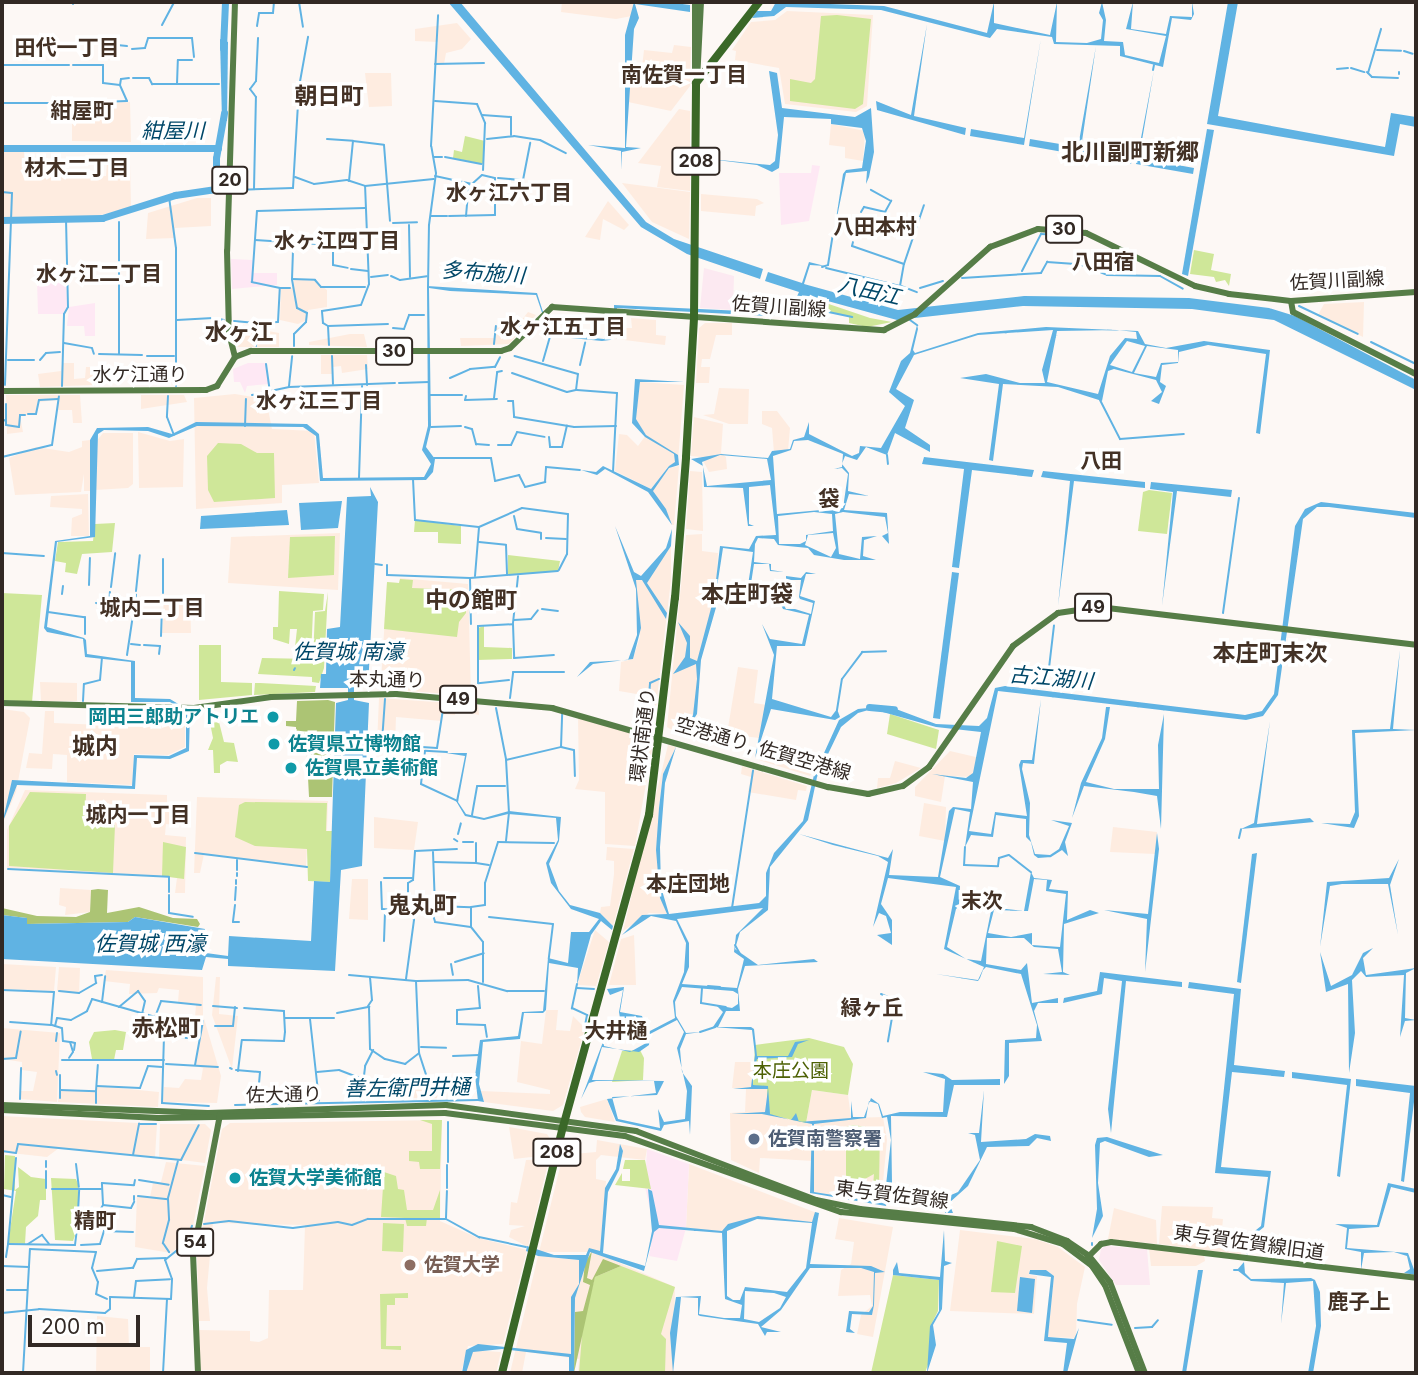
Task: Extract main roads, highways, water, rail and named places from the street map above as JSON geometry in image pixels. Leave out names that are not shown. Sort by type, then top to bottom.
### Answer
[{"type":"highway","points":[[696,83],[759,2]]},
{"type":"highway","name":"環状南通り","points":[[502,1373],[564,1123],[649,815],[675,598],[694,317],[696,83]]},
{"type":"main road","name":"20","points":[[235,2],[227,251],[229,332],[235,357]]},
{"type":"main road","name":"環状南通り","points":[[695,2],[696,83]]},
{"type":"main road","name":"環状南通り","points":[[696,83],[701,2]]},
{"type":"main road","name":"佐賀川副線","points":[[235,357],[251,351],[501,351],[510,348],[550,308],[875,331],[894,328],[1000,240],[1051,228],[1086,233],[1207,290],[1291,301],[1416,292]]},
{"type":"main road","points":[[1291,301],[1293,312],[1416,374]]},
{"type":"main road","name":"水ケ江通り","points":[[2,391],[206,390],[217,386],[235,357]]},
{"type":"main road","name":"空港通り, 佐賀空港線","points":[[660,736],[814,782],[868,794],[896,789],[929,767],[1013,646],[1058,614],[1099,607],[1416,645]]},
{"type":"main road","name":"本丸通り","points":[[2,703],[194,708],[271,697],[403,694],[563,710],[660,736]]},
{"type":"main road","name":"佐大通り","points":[[2,1108],[220,1115],[446,1105],[564,1123]]},
{"type":"main road","name":"54","points":[[198,1373],[193,1255],[220,1115]]},
{"type":"main road","name":"東与賀佐賀線","points":[[564,1123],[656,1137],[816,1200],[860,1209],[1031,1227],[1067,1241],[1110,1282],[1145,1373]]},
{"type":"main road","name":"東与賀佐賀線旧道","points":[[1087,1258],[1101,1244],[1111,1242],[1416,1278]]},
{"type":"main road","name":"東与賀佐賀線","points":[[1087,1258],[1105,1285],[1139,1373]]},
{"type":"water","points":[[448,2],[460,2],[646,222],[674,239],[763,269],[760,279],[687,254],[641,227]]},
{"type":"water","points":[[634,2],[690,5],[690,12],[635,4],[639,18],[634,29],[626,147],[641,148],[622,152],[622,170],[621,151],[588,145],[625,148],[625,35]]},
{"type":"water","points":[[776,2],[884,6],[987,33],[994,2],[994,23],[1050,35],[1057,2],[1056,42],[1087,43],[1101,39],[1103,20],[1099,13],[1102,2],[1106,20],[1104,41],[1123,42],[1125,55],[1159,63],[1166,36],[1126,29],[1133,2],[1131,29],[1166,34],[1170,16],[1192,17],[1192,2],[1194,14],[1191,20],[1172,18],[1163,67],[1120,56],[1120,46],[1054,44],[1052,37],[997,29],[990,38],[881,10],[786,7],[774,16],[752,18],[757,11],[771,11]]},
{"type":"water","points":[[1228,2],[1238,2],[1218,116],[1385,147],[1391,113],[1416,117],[1416,127],[1400,124],[1394,156],[1207,124]]},
{"type":"water","points":[[927,24],[914,116],[966,128],[965,135],[877,110],[876,101],[911,115]]},
{"type":"water","points":[[1041,38],[1024,145],[970,136],[971,129],[1024,138]]},
{"type":"water","points":[[220,39],[228,42],[227,121],[222,121]]},
{"type":"water","points":[[1096,46],[1081,148],[1133,157],[1131,164],[1029,146],[1030,139],[1078,147]]},
{"type":"water","points":[[1154,70],[1139,158],[1194,168],[1193,174],[1136,164]]},
{"type":"water","points":[[769,71],[777,73],[782,108],[855,117],[871,108],[874,152],[869,177],[866,184],[867,171],[846,173],[834,232],[843,174],[846,170],[862,168],[866,141],[862,128],[831,124],[831,119],[784,117],[779,168],[772,172],[757,165],[701,158],[770,165],[775,161],[778,135]]},
{"type":"water","points":[[1207,129],[1214,130],[1188,276],[1182,274]]},
{"type":"water","points":[[809,262],[825,266],[810,265],[804,284],[898,310],[1024,296],[1189,298],[1269,308],[1295,316],[1416,380],[1416,390],[1274,320],[1192,309],[1023,306],[897,320],[813,297],[811,306],[819,311],[768,316],[617,308],[616,336],[602,341],[550,336],[536,295],[429,288],[431,426],[426,447],[435,459],[433,472],[426,480],[320,481],[316,436],[303,427],[197,426],[169,438],[148,431],[104,430],[98,434],[95,537],[57,542],[47,627],[84,638],[87,654],[135,661],[135,698],[170,699],[190,711],[189,751],[170,759],[137,758],[135,789],[17,785],[2,824],[12,780],[132,786],[134,755],[169,756],[186,748],[186,712],[170,702],[131,702],[131,662],[85,657],[83,639],[47,632],[44,628],[55,541],[90,536],[90,440],[97,428],[148,427],[172,434],[196,422],[307,424],[319,434],[323,478],[424,477],[431,464],[422,450],[428,426],[427,286],[537,293],[550,334],[604,339],[615,333],[614,305],[764,312],[792,307],[799,292],[765,281],[768,272],[802,283]]},
{"type":"water","points":[[917,325],[913,350],[915,353],[978,333],[1046,327],[1116,330],[1057,331],[1047,382],[1098,394],[1110,356],[1125,338],[1137,339],[1136,332],[1118,330],[1138,331],[1145,344],[1166,348],[1204,341],[1270,350],[1260,434],[1256,433],[1266,354],[1208,345],[1179,352],[1178,363],[1162,365],[1160,382],[1166,386],[1159,404],[1151,401],[1162,392],[1156,380],[1114,369],[1108,371],[1102,401],[1058,387],[1003,384],[993,461],[989,460],[999,384],[960,378],[986,374],[1020,383],[1045,383],[1042,370],[1053,330],[978,335],[914,355],[896,389],[914,400],[905,428],[930,445],[930,452],[895,433],[887,455],[866,447],[857,460],[845,456],[842,463],[843,454],[808,440],[794,441],[791,450],[773,456],[777,514],[843,508],[848,474],[842,468],[834,469],[842,467],[842,464],[849,473],[848,491],[869,496],[849,494],[844,510],[887,513],[889,544],[882,536],[888,533],[885,517],[843,512],[835,514],[839,554],[860,559],[862,537],[877,536],[864,540],[863,556],[876,560],[844,560],[814,555],[808,548],[778,545],[774,539],[758,538],[755,544],[754,562],[771,564],[771,570],[784,572],[770,571],[769,564],[754,564],[750,590],[754,596],[781,600],[786,609],[811,614],[813,603],[799,597],[801,580],[786,580],[786,576],[801,578],[806,572],[816,574],[806,574],[800,596],[815,601],[805,646],[777,646],[772,699],[831,717],[837,709],[840,717],[835,720],[771,709],[755,758],[774,655],[762,624],[770,639],[802,644],[809,615],[783,609],[779,601],[721,590],[701,660],[697,714],[682,737],[693,715],[697,679],[696,664],[673,674],[685,657],[687,643],[678,622],[690,636],[690,658],[697,661],[714,597],[720,546],[749,549],[756,536],[776,535],[770,485],[749,487],[749,524],[754,526],[748,526],[743,488],[704,487],[703,467],[707,486],[771,480],[767,459],[720,455],[702,462],[703,466],[691,459],[721,454],[768,458],[772,451],[790,449],[793,440],[804,437],[809,422],[809,434],[852,456],[859,453],[860,446],[881,448],[905,406],[889,392],[901,361],[910,353]],"holes":[[[1127,341],[1145,346],[1132,372],[1110,365]],[[1147,346],[1178,350],[1178,362],[1161,363],[1156,377],[1134,373]],[[814,512],[832,514],[833,531],[806,535],[806,541],[800,544],[779,544],[778,516]],[[833,533],[836,548],[831,557],[805,545],[808,535]],[[723,548],[753,552],[747,592],[717,587]]]},
{"type":"water","points":[[635,379],[684,382],[640,382],[636,419],[646,435],[678,455],[679,465],[669,468],[653,491],[666,509],[672,525],[648,492],[605,469],[597,475],[581,470],[596,472],[603,466],[651,489],[669,466],[675,462],[674,454],[645,437],[632,423]]},
{"type":"water","points":[[924,457],[1034,470],[1032,477],[972,470],[959,568],[952,567],[964,469],[922,464]]},
{"type":"water","points":[[1043,471],[1145,482],[1145,488],[1074,481],[1058,606],[1070,481],[1041,477]]},
{"type":"water","points":[[1151,482],[1232,490],[1231,497],[1177,491],[1162,606],[1173,492],[1150,489]]},
{"type":"water","points":[[370,487],[378,502],[368,687],[354,687],[354,700],[369,703],[362,866],[341,870],[335,971],[228,966],[228,959],[206,957],[202,970],[2,959],[2,915],[27,918],[27,924],[128,922],[135,917],[205,929],[206,953],[228,956],[229,936],[311,941],[314,881],[330,882],[336,703],[348,700],[348,688],[320,688],[321,674],[326,674],[327,629],[340,627],[347,497],[371,496]]},
{"type":"water","points":[[342,501],[338,528],[301,530],[299,503]]},
{"type":"water","points":[[1321,502],[1416,513],[1416,518],[1317,507],[1303,519],[1278,695],[1263,716],[1246,720],[998,691],[969,831],[991,834],[995,812],[1027,816],[1019,765],[1021,760],[1032,760],[1041,699],[1034,764],[1023,763],[1022,769],[1030,803],[1029,835],[1035,854],[1050,855],[1059,849],[1069,826],[1051,820],[1072,823],[1065,842],[1068,856],[1062,850],[1051,857],[1038,858],[1034,855],[1031,842],[1026,837],[1026,819],[996,815],[993,837],[971,835],[965,847],[970,812],[955,809],[940,877],[960,886],[959,904],[1022,911],[994,910],[988,933],[1011,937],[1032,933],[1032,945],[1060,947],[1066,894],[1046,891],[1047,880],[1034,879],[1028,911],[1024,911],[1031,872],[1034,878],[1052,880],[1049,889],[1068,891],[1067,920],[1090,910],[1099,913],[1064,924],[1063,972],[1070,975],[1043,974],[1062,972],[1058,949],[1034,947],[1024,938],[987,938],[986,964],[1021,970],[1027,963],[1032,1003],[1058,998],[1058,1003],[1038,1003],[1034,1011],[1042,1041],[1009,1043],[1009,1076],[1004,1084],[1005,1040],[1036,1038],[1037,1025],[1021,974],[986,967],[978,981],[936,974],[978,980],[984,967],[966,959],[981,961],[991,911],[961,905],[956,909],[947,947],[965,959],[944,949],[956,887],[888,878],[881,904],[892,920],[892,945],[877,935],[891,933],[886,916],[879,913],[873,927],[888,862],[878,856],[799,834],[888,858],[893,849],[889,875],[938,877],[949,811],[953,807],[971,809],[973,782],[932,774],[966,778],[973,773],[981,732],[936,727],[872,709],[858,713],[841,727],[817,777],[808,820],[770,867],[768,910],[740,932],[735,949],[758,965],[814,959],[818,962],[745,966],[738,989],[740,1011],[726,1011],[718,1027],[754,1029],[757,1056],[788,1056],[795,1042],[809,1040],[798,1044],[792,1057],[757,1059],[753,1085],[768,1086],[770,1114],[789,1119],[762,1114],[731,1114],[765,1112],[768,1089],[733,1089],[751,1087],[755,1055],[752,1030],[713,1027],[723,1012],[716,1005],[732,1008],[738,1004],[738,994],[733,991],[682,987],[675,1002],[676,1016],[686,1033],[702,1032],[686,1034],[680,1049],[682,1068],[677,1048],[684,1032],[677,1020],[650,1034],[649,1045],[639,1052],[632,1051],[648,1042],[641,1018],[620,1018],[619,1012],[623,990],[610,995],[607,989],[624,987],[620,1012],[642,1016],[648,1032],[675,1018],[673,1001],[684,972],[686,943],[676,921],[651,916],[622,935],[642,915],[667,914],[660,898],[656,850],[663,774],[676,747],[665,783],[660,847],[661,887],[669,914],[759,903],[766,896],[766,873],[774,853],[803,821],[814,775],[839,720],[858,709],[888,706],[936,724],[979,726],[987,718],[995,688],[1005,686],[1245,715],[1262,711],[1274,694],[1295,526],[1305,509]],"holes":[[[763,908],[736,935],[734,952],[744,959],[737,988],[682,984],[689,967],[689,943],[677,919]]]},
{"type":"water","points":[[287,510],[289,525],[200,529],[201,516]]},
{"type":"water","points":[[615,526],[634,572],[641,576],[666,548],[672,529],[671,546],[647,583],[667,613],[666,619],[642,580],[636,580],[641,628],[633,659],[628,660],[637,635],[636,589]]},
{"type":"water","points":[[952,572],[959,573],[940,719],[933,718]]},
{"type":"water","points":[[1400,650],[1393,729],[1416,730],[1355,733],[1359,816],[1354,828],[1321,823],[1350,824],[1355,812],[1352,730],[1390,729]]},
{"type":"water","points":[[623,660],[593,664],[577,677],[590,662]]},
{"type":"water","points":[[1106,707],[1110,707],[1105,739],[1086,782],[1114,789],[1159,789],[1158,745],[1164,714],[1161,829],[1157,796],[1134,792],[1084,786],[1072,818],[1081,783],[1102,738]]},
{"type":"water","points":[[1270,721],[1257,824],[1310,818],[1314,822],[1241,829],[1254,823]]},
{"type":"water","points":[[446,753],[467,753],[458,802],[466,814],[484,818],[509,811],[561,817],[559,841],[549,864],[559,891],[570,905],[600,913],[613,926],[612,930],[601,921],[591,935],[577,985],[578,968],[549,963],[546,1010],[543,1013],[524,1013],[520,1039],[483,1042],[479,1084],[484,1102],[478,1101],[475,1076],[480,1040],[518,1036],[522,1012],[543,1011],[548,958],[568,963],[571,932],[589,932],[599,919],[571,909],[551,883],[546,863],[558,840],[556,818],[508,814],[484,820],[465,816],[456,801],[465,756]]},
{"type":"water","points":[[1157,833],[1159,849],[1145,972],[1147,919],[1104,910],[1148,914]]},
{"type":"water","points":[[1257,853],[1241,983],[1237,982],[1252,854]]},
{"type":"water","points":[[1399,859],[1390,885],[1398,935],[1388,884],[1342,884],[1330,886],[1320,947],[1327,882],[1389,878]]},
{"type":"water","points":[[1373,948],[1363,958],[1366,975],[1416,968],[1406,973],[1405,1018],[1416,1020],[1405,1021],[1400,1037],[1404,975],[1366,977],[1361,971],[1352,980],[1355,1033],[1349,1073],[1348,984],[1326,992],[1320,952],[1331,986],[1352,975],[1363,953]]},
{"type":"water","points":[[1100,972],[1182,982],[1182,987],[1126,981],[1111,1133],[1108,1109],[1122,981],[1104,978],[1102,994],[1063,1003],[1064,998],[1097,991]]},
{"type":"water","points":[[1189,982],[1241,989],[1234,1065],[1285,1071],[1284,1077],[1232,1072],[1221,1167],[1271,1171],[1264,1227],[1249,1239],[1247,1256],[1246,1238],[1261,1226],[1268,1177],[1215,1173],[1234,994],[1188,988]]},
{"type":"water","points":[[597,1031],[603,1037],[604,1046],[617,1049],[602,1047],[592,1080],[664,1081],[657,1095],[630,1096],[656,1093],[654,1081],[596,1081],[589,1083],[581,1099],[603,1042]]},
{"type":"water","points":[[923,1072],[943,1074],[952,1080],[1000,1079],[1000,1085],[954,1085],[947,1117],[891,1116],[892,1183],[886,1206],[810,1193],[812,1124],[801,1122],[851,1118],[851,1101],[853,1117],[864,1117],[868,1106],[866,1118],[814,1124],[814,1192],[884,1203],[891,1140],[887,1117],[882,1118],[878,1104],[870,1101],[871,1098],[879,1104],[883,1116],[900,1112],[943,1112],[945,1079]]},
{"type":"water","points":[[1292,1072],[1351,1079],[1340,1177],[1337,1176],[1347,1085],[1292,1078]]},
{"type":"water","points":[[683,1073],[692,1086],[690,1135],[689,1121],[664,1125],[661,1131],[616,1121],[607,1099],[612,1098],[618,1119],[660,1128],[658,1109],[664,1122],[685,1119],[687,1091]]},
{"type":"water","points":[[1356,1079],[1416,1086],[1404,1182],[1401,1181],[1410,1093],[1356,1086]]},
{"type":"water","points":[[984,1090],[981,1142],[1026,1139],[1035,1134],[1050,1136],[1051,1141],[1037,1138],[1029,1146],[987,1147],[968,1186],[949,1203],[953,1213],[945,1213],[944,1198],[958,1192],[980,1160],[975,1135],[968,1133],[979,1133]]},
{"type":"water","points":[[1107,1137],[1163,1155],[1149,1157],[1105,1141],[1100,1143],[1098,1183],[1103,1216],[1092,1238],[1097,1209],[1095,1145],[1097,1138]]},
{"type":"water","points":[[620,1144],[623,1151],[619,1170],[608,1192],[603,1253],[645,1266],[652,1231],[648,1189],[652,1191],[659,1225],[722,1231],[728,1224],[758,1216],[812,1222],[815,1212],[819,1213],[810,1264],[871,1266],[885,1272],[875,1273],[874,1305],[872,1315],[852,1314],[850,1329],[855,1333],[846,1332],[849,1311],[869,1312],[873,1306],[874,1272],[861,1268],[810,1268],[781,1310],[761,1327],[781,1332],[767,1332],[765,1336],[758,1324],[700,1316],[698,1315],[698,1298],[681,1297],[673,1373],[670,1333],[676,1297],[701,1296],[699,1314],[724,1318],[740,1318],[742,1305],[725,1299],[722,1233],[659,1228],[654,1232],[644,1271],[590,1252],[575,1298],[574,1373],[569,1373],[569,1357],[502,1349],[473,1352],[466,1373],[462,1373],[466,1350],[478,1344],[571,1354],[571,1297],[579,1284],[579,1260],[538,1256],[526,1251],[527,1246],[554,1255],[586,1255],[589,1248],[600,1251],[605,1188],[616,1169]],"holes":[[[757,1219],[812,1223],[806,1268],[787,1292],[745,1287],[740,1300],[733,1300],[727,1296],[727,1231]],[[745,1291],[774,1293],[786,1297],[780,1308],[759,1322],[744,1319]]]},
{"type":"water","points":[[1388,1183],[1416,1189],[1416,1193],[1391,1187],[1379,1227],[1349,1229],[1347,1248],[1408,1253],[1416,1275],[1404,1273],[1410,1269],[1407,1256],[1394,1252],[1364,1253],[1361,1270],[1361,1252],[1345,1249],[1347,1228],[1335,1224],[1377,1225]]},
{"type":"water","points":[[944,1230],[945,1261],[952,1263],[944,1266],[942,1309],[933,1325],[936,1345],[927,1373],[930,1326],[939,1311],[939,1280],[893,1275],[893,1270],[897,1262],[899,1273],[940,1277]]},
{"type":"water","points":[[1244,1262],[1245,1273],[1251,1279],[1315,1280],[1320,1292],[1321,1326],[1313,1373],[1308,1373],[1316,1326],[1313,1281],[1286,1283],[1281,1324],[1284,1283],[1251,1281],[1237,1270]]},
{"type":"water","points":[[1030,1270],[1046,1270],[1054,1276],[1048,1337],[1074,1339],[1079,1328],[1067,1373],[1063,1373],[1067,1343],[1044,1341],[1051,1277],[1029,1274]]},
{"type":"water","points":[[1198,1270],[1203,1270],[1186,1373],[1182,1373]]},
{"type":"water","points":[[1020,1277],[1035,1279],[1032,1313],[1017,1311]]},
{"type":"waterway","points":[[162,25],[174,2]]},
{"type":"waterway","points":[[223,48],[225,2]]},
{"type":"waterway","points":[[257,26],[259,13],[273,13],[274,2]]},
{"type":"waterway","points":[[299,2],[303,27]]},
{"type":"waterway","points":[[428,287],[429,225],[436,173],[431,146],[438,15]]},
{"type":"waterway","points":[[1368,73],[1381,29]]},
{"type":"waterway","points":[[235,190],[293,188],[299,87],[308,37]]},
{"type":"waterway","points":[[132,49],[145,48],[148,38],[192,38],[194,57]]},
{"type":"waterway","points":[[254,189],[256,97],[250,89],[256,81],[258,38]]},
{"type":"waterway","points":[[117,45],[127,46]]},
{"type":"waterway","points":[[1377,50],[1401,51]]},
{"type":"waterway","points":[[1404,51],[1413,54]]},
{"type":"waterway","points":[[177,84],[178,60],[192,60]]},
{"type":"waterway","points":[[435,64],[484,63]]},
{"type":"waterway","points":[[2,65],[69,65]]},
{"type":"waterway","points":[[73,65],[103,65],[103,83],[120,85]]},
{"type":"waterway","points":[[1153,70],[1154,65]]},
{"type":"waterway","points":[[1337,69],[1348,68]]},
{"type":"waterway","points":[[1351,68],[1364,72]]},
{"type":"waterway","points":[[1367,72],[1372,77],[1398,78]]},
{"type":"waterway","points":[[73,103],[127,101],[120,85],[121,79],[129,78]]},
{"type":"waterway","points":[[133,78],[149,78],[152,84],[219,84]]},
{"type":"waterway","points":[[435,101],[477,104],[485,123],[483,170]]},
{"type":"waterway","points":[[2,103],[70,103]]},
{"type":"waterway","points":[[2,220],[102,218],[175,195],[216,189],[216,158],[224,113]]},
{"type":"waterway","points":[[482,115],[511,117],[511,135]]},
{"type":"waterway","points":[[487,139],[514,136],[540,140],[566,153]]},
{"type":"waterway","points":[[327,139],[353,141]]},
{"type":"waterway","points":[[349,181],[353,141],[384,145],[390,221]]},
{"type":"waterway","points":[[498,178],[523,180],[530,143]]},
{"type":"waterway","name":"紺屋川","points":[[2,148],[218,148]]},
{"type":"waterway","points":[[434,157],[442,157]]},
{"type":"waterway","points":[[445,157],[481,164]]},
{"type":"waterway","points":[[435,176],[472,184],[482,175],[495,178],[495,215],[449,216]]},
{"type":"waterway","points":[[295,177],[314,184],[347,180],[365,186],[434,179]]},
{"type":"waterway","points":[[466,216],[469,184]]},
{"type":"waterway","points":[[328,326],[323,323],[322,311],[361,305],[369,284],[365,186]]},
{"type":"waterway","points":[[861,212],[864,207],[885,212],[891,201],[871,190]]},
{"type":"waterway","points":[[2,192],[12,193],[5,385]]},
{"type":"waterway","points":[[169,197],[176,248],[176,386]]},
{"type":"waterway","points":[[904,264],[924,205]]},
{"type":"waterway","points":[[280,288],[252,282],[257,211],[365,208]]},
{"type":"waterway","points":[[431,216],[447,216]]},
{"type":"waterway","points":[[857,225],[860,217]]},
{"type":"waterway","points":[[62,386],[64,314],[68,307],[66,222]]},
{"type":"waterway","points":[[119,222],[119,354]]},
{"type":"waterway","points":[[393,223],[417,222]]},
{"type":"waterway","points":[[409,225],[410,277]]},
{"type":"waterway","points":[[853,235],[855,228]]},
{"type":"waterway","points":[[822,267],[828,265],[833,232]]},
{"type":"waterway","points":[[1022,271],[1041,234],[1075,236]]},
{"type":"waterway","points":[[255,240],[333,245],[333,265],[348,268]]},
{"type":"waterway","name":"八田江","points":[[826,268],[900,286],[904,264],[852,246],[853,242]]},
{"type":"waterway","points":[[292,279],[293,245]]},
{"type":"waterway","points":[[1118,272],[1121,256]]},
{"type":"waterway","points":[[962,278],[1041,273],[1047,262],[1079,264],[1107,275],[1160,276],[1183,289]]},
{"type":"waterway","points":[[351,269],[368,271]]},
{"type":"waterway","points":[[371,277],[388,275]]},
{"type":"waterway","points":[[391,276],[400,280],[427,276]]},
{"type":"waterway","points":[[294,346],[294,334],[306,322],[307,313],[297,308],[292,279],[315,280],[321,287],[365,287]]},
{"type":"waterway","points":[[920,288],[943,281]]},
{"type":"waterway","name":"八田江","points":[[901,286],[917,292]]},
{"type":"waterway","points":[[256,346],[257,323],[278,322],[280,288],[290,288]]},
{"type":"waterway","points":[[1299,306],[1358,334]]},
{"type":"waterway","points":[[819,310],[852,317]]},
{"type":"waterway","points":[[393,328],[404,329],[409,315],[424,315]]},
{"type":"waterway","points":[[177,320],[213,318]]},
{"type":"waterway","points":[[216,318],[224,320]]},
{"type":"waterway","points":[[910,320],[917,325]]},
{"type":"waterway","points":[[234,321],[257,323]]},
{"type":"waterway","points":[[329,345],[328,326],[388,324]]},
{"type":"waterway","points":[[494,344],[496,326]]},
{"type":"waterway","points":[[510,326],[522,326]]},
{"type":"waterway","points":[[543,361],[550,336]]},
{"type":"waterway","points":[[1371,342],[1416,364]]},
{"type":"waterway","points":[[64,343],[92,348],[94,354]]},
{"type":"waterway","points":[[580,365],[585,343]]},
{"type":"waterway","points":[[40,360],[46,353],[60,352]]},
{"type":"waterway","points":[[99,354],[142,355]]},
{"type":"waterway","points":[[147,356],[174,356]]},
{"type":"waterway","points":[[289,386],[292,356]]},
{"type":"waterway","points":[[332,356],[333,384]]},
{"type":"waterway","points":[[512,373],[567,392],[576,390],[578,374],[515,356]]},
{"type":"waterway","points":[[450,378],[470,369],[495,367],[500,357]]},
{"type":"waterway","points":[[8,360],[34,360]]},
{"type":"waterway","points":[[266,364],[270,393]]},
{"type":"waterway","points":[[366,365],[367,385]]},
{"type":"waterway","points":[[494,398],[497,372],[502,371]]},
{"type":"waterway","points":[[399,383],[429,382]]},
{"type":"waterway","points":[[252,395],[289,387],[395,383]]},
{"type":"waterway","points":[[359,478],[362,386]]},
{"type":"waterway","points":[[577,390],[617,393],[613,471]]},
{"type":"waterway","points":[[430,395],[462,395]]},
{"type":"waterway","points":[[2,457],[52,445],[59,396]]},
{"type":"waterway","points":[[168,396],[167,417],[174,435]]},
{"type":"waterway","points":[[466,396],[465,400],[497,399]]},
{"type":"waterway","points":[[28,414],[36,414],[39,400],[58,399]]},
{"type":"waterway","points":[[245,426],[246,399]]},
{"type":"waterway","points":[[1100,400],[1120,439],[1184,434]]},
{"type":"waterway","points":[[508,401],[513,401],[514,417],[574,427],[616,426]]},
{"type":"waterway","points":[[2,419],[6,421],[6,404]]},
{"type":"waterway","points":[[6,421],[6,425],[19,427],[20,415],[25,415]]},
{"type":"waterway","points":[[431,427],[461,426]]},
{"type":"waterway","points":[[549,437],[550,447],[562,447],[567,426]]},
{"type":"waterway","points":[[465,427],[472,429],[476,444],[489,445]]},
{"type":"waterway","points":[[498,445],[511,445],[517,432],[545,437]]},
{"type":"waterway","points":[[887,455],[888,464]]},
{"type":"waterway","points":[[434,458],[491,458],[495,481],[519,475],[525,487],[545,482],[546,467],[580,470]]},
{"type":"waterway","points":[[413,479],[415,520],[479,527],[522,508],[568,514],[567,554],[559,570]]},
{"type":"waterway","points":[[1223,613],[1239,498]]},
{"type":"waterway","points":[[514,516],[517,529],[541,533],[541,539]]},
{"type":"waterway","points":[[475,576],[479,527]]},
{"type":"waterway","points":[[546,538],[566,539]]},
{"type":"waterway","points":[[479,542],[506,545],[507,575]]},
{"type":"waterway","points":[[2,553],[44,556]]},
{"type":"waterway","points":[[111,587],[115,553]]},
{"type":"waterway","points":[[136,591],[140,555]]},
{"type":"waterway","points":[[89,585],[90,558]]},
{"type":"waterway","points":[[163,559],[163,593]]},
{"type":"waterway","points":[[375,564],[382,565]]},
{"type":"waterway","points":[[387,565],[387,575],[470,578],[471,624]]},
{"type":"waterway","points":[[470,578],[558,571]]},
{"type":"waterway","points":[[513,623],[518,576]]},
{"type":"waterway","points":[[62,594],[63,586]]},
{"type":"waterway","points":[[96,603],[109,605],[110,592]]},
{"type":"waterway","points":[[127,655],[136,595]]},
{"type":"waterway","points":[[542,609],[558,611]]},
{"type":"waterway","points":[[161,636],[162,610]]},
{"type":"waterway","points":[[514,620],[531,619],[538,610]]},
{"type":"waterway","points":[[48,612],[85,617],[85,634]]},
{"type":"waterway","points":[[509,680],[478,683],[478,626],[513,624],[514,658],[554,655]]},
{"type":"waterway","points":[[1047,685],[1054,625]]},
{"type":"waterway","points":[[131,644],[140,645]]},
{"type":"waterway","points":[[144,645],[160,646],[159,654]]},
{"type":"waterway","points":[[837,710],[842,679],[862,652],[886,651]]},
{"type":"waterway","points":[[83,701],[84,684],[100,680],[102,658]]},
{"type":"waterway","points":[[510,698],[513,672],[564,672]]},
{"type":"waterway","points":[[649,695],[650,683],[659,679]]},
{"type":"waterway","points":[[385,699],[383,731],[392,745],[437,748],[444,703]]},
{"type":"waterway","name":"古江湖川","points":[[869,707],[894,709]]},
{"type":"waterway","points":[[496,708],[506,759]]},
{"type":"waterway","points":[[561,747],[562,713]]},
{"type":"waterway","points":[[506,841],[509,813],[506,760],[561,747],[574,750],[575,776]]},
{"type":"waterway","points":[[447,752],[425,751],[421,784],[457,801]]},
{"type":"waterway","points":[[732,908],[753,771]]},
{"type":"waterway","points":[[472,815],[477,786],[505,786]]},
{"type":"waterway","points":[[458,834],[461,823]]},
{"type":"waterway","points":[[1239,838],[1241,829]]},
{"type":"waterway","points":[[463,842],[473,842]]},
{"type":"waterway","points":[[433,852],[435,906],[471,907],[485,905],[485,883],[498,842],[554,843]]},
{"type":"waterway","points":[[476,843],[476,863],[489,865]]},
{"type":"waterway","points":[[965,847],[964,865],[998,866],[999,858],[1009,855],[1031,872]]},
{"type":"waterway","points":[[381,882],[382,909],[408,911],[408,883],[413,880],[415,851],[457,849]]},
{"type":"waterway","points":[[195,853],[307,867]]},
{"type":"waterway","points":[[237,860],[237,870]]},
{"type":"waterway","points":[[434,862],[476,863]]},
{"type":"waterway","points":[[8,869],[169,877],[169,892]]},
{"type":"waterway","points":[[384,878],[412,878]]},
{"type":"waterway","points":[[235,900],[236,887]]},
{"type":"waterway","points":[[169,895],[169,913],[193,917]]},
{"type":"waterway","points":[[410,904],[429,902],[435,922],[471,927]]},
{"type":"waterway","points":[[235,905],[233,922],[239,922]]},
{"type":"waterway","points":[[471,908],[471,927],[483,942],[483,982]]},
{"type":"waterway","points":[[384,941],[385,912]]},
{"type":"waterway","points":[[406,979],[414,920],[409,913]]},
{"type":"waterway","points":[[489,917],[553,924],[549,959]]},
{"type":"waterway","points":[[735,945],[740,954]]},
{"type":"waterway","points":[[455,962],[484,953]]},
{"type":"waterway","points":[[451,964],[453,975]]},
{"type":"waterway","points":[[59,991],[79,993],[96,983],[95,976],[102,975]]},
{"type":"waterway","points":[[349,975],[416,981],[419,1053],[428,1080],[477,1077]]},
{"type":"waterway","points":[[102,1002],[105,976]]},
{"type":"waterway","points":[[368,1006],[372,1000],[370,978]]},
{"type":"waterway","points":[[417,981],[468,980],[507,991],[544,991]]},
{"type":"waterway","points":[[577,984],[572,1008],[587,1015],[585,1025]]},
{"type":"waterway","points":[[478,986],[480,1008],[457,1010],[457,1024],[485,1025],[487,1037]]},
{"type":"waterway","points":[[708,986],[720,987]]},
{"type":"waterway","points":[[577,988],[594,989]]},
{"type":"waterway","points":[[702,988],[701,1003],[726,1007]]},
{"type":"waterway","points":[[2,990],[54,992],[51,1025],[10,1022]]},
{"type":"waterway","points":[[119,1007],[138,991],[145,1001],[142,1014]]},
{"type":"waterway","points":[[881,994],[895,1000],[888,1041]]},
{"type":"waterway","points":[[55,1026],[57,1018],[71,1020],[87,1011],[92,999],[155,1017],[161,1001],[201,1005]]},
{"type":"waterway","points":[[213,1006],[237,1008]]},
{"type":"waterway","points":[[215,1026],[233,1026],[235,1007]]},
{"type":"waterway","points":[[337,1013],[369,1007],[370,1049],[385,1059],[405,1064],[419,1053]]},
{"type":"waterway","points":[[238,1071],[242,1040],[284,1041],[285,1032],[284,1011],[244,1008]]},
{"type":"waterway","points":[[285,1018],[334,1018]]},
{"type":"waterway","points":[[310,1019],[319,1101]]},
{"type":"waterway","points":[[195,1065],[203,1021]]},
{"type":"waterway","points":[[52,1025],[62,1028],[63,1041],[70,1042],[73,1052],[69,1058]]},
{"type":"waterway","points":[[700,1032],[715,1027]]},
{"type":"waterway","points":[[2,1059],[16,1058],[21,1031]]},
{"type":"waterway","points":[[56,1041],[57,1033]]},
{"type":"waterway","points":[[199,1039],[164,1036],[162,1103],[209,1106]]},
{"type":"waterway","points":[[71,1042],[75,1043],[74,1050]]},
{"type":"waterway","points":[[421,1047],[446,1048]]},
{"type":"waterway","points":[[361,1100],[365,1066],[373,1050]]},
{"type":"waterway","points":[[453,1056],[479,1055]]},
{"type":"waterway","points":[[62,1060],[164,1060]]},
{"type":"waterway","points":[[166,1064],[218,1067]]},
{"type":"waterway","points":[[60,1090],[96,1091],[98,1065]]},
{"type":"waterway","points":[[97,1086],[140,1088],[148,1066],[162,1067]]},
{"type":"waterway","points":[[20,1099],[21,1068]]},
{"type":"waterway","points":[[236,1070],[260,1072],[257,1104]]},
{"type":"waterway","points":[[317,1072],[339,1070],[362,1079]]},
{"type":"waterway","points":[[56,1071],[57,1075]]},
{"type":"waterway","points":[[60,1075],[60,1098]]},
{"type":"waterway","points":[[96,1091],[96,1103]]},
{"type":"waterway","name":"善左衛門井樋","points":[[235,1105],[478,1100]]},
{"type":"waterway","points":[[448,1122],[448,1162]]},
{"type":"waterway","points":[[133,1155],[139,1124],[156,1124]]},
{"type":"waterway","name":"善左衛門井樋","points":[[2,1151],[16,1153],[18,1144],[181,1160],[199,1125]]},
{"type":"waterway","points":[[16,1158],[8,1244],[75,1245],[79,1214],[97,1215],[103,1205],[131,1208],[134,1202]]},
{"type":"waterway","points":[[46,1161],[46,1167]]},
{"type":"waterway","points":[[168,1198],[178,1161]]},
{"type":"waterway","points":[[76,1164],[79,1187]]},
{"type":"waterway","points":[[447,1165],[447,1188]]},
{"type":"waterway","points":[[46,1171],[46,1188]]},
{"type":"waterway","points":[[103,1204],[102,1183],[134,1185],[135,1180]]},
{"type":"waterway","points":[[139,1180],[169,1185]]},
{"type":"waterway","points":[[52,1189],[101,1189]]},
{"type":"waterway","points":[[78,1212],[79,1190]]},
{"type":"waterway","points":[[446,1218],[447,1191]]},
{"type":"waterway","points":[[2,1195],[11,1197]]},
{"type":"waterway","points":[[138,1196],[168,1199],[169,1220],[163,1243],[169,1252]]},
{"type":"waterway","points":[[204,1224],[229,1221],[293,1228],[338,1222],[352,1225],[368,1219],[446,1219],[479,1237],[526,1247]]},
{"type":"waterway","points":[[2,1313],[39,1309],[105,1313],[110,1309],[110,1297],[171,1299],[172,1279],[165,1260],[187,1242],[192,1226]]},
{"type":"waterway","points":[[81,1245],[100,1244],[104,1231],[133,1232]]},
{"type":"waterway","points":[[28,1244],[42,1235],[49,1244]]},
{"type":"waterway","points":[[6,1257],[8,1244]]},
{"type":"waterway","points":[[23,1373],[30,1249],[96,1252],[92,1268],[98,1282],[96,1294],[107,1299]]},
{"type":"waterway","points":[[97,1271],[133,1268],[137,1259],[166,1258]]},
{"type":"waterway","points":[[2,1266],[29,1267]]},
{"type":"waterway","points":[[134,1297],[136,1281],[170,1279]]},
{"type":"waterway","points":[[7,1290],[27,1290]]},
{"type":"waterway","points":[[163,1373],[167,1299]]},
{"type":"waterway","points":[[1078,1320],[1112,1325]]},
{"type":"waterway","points":[[1135,1328],[1152,1327],[1158,1320]]},
{"type":"place","name":"岡田三郎助アトリエ","points":[[273,717]]},
{"type":"place","name":"佐賀県立博物館","points":[[274,744]]},
{"type":"place","name":"佐賀県立美術館","points":[[291,768]]},
{"type":"place","name":"佐賀南警察署","points":[[754,1139]]},
{"type":"place","name":"佐賀大学美術館","points":[[235,1178]]},
{"type":"place","name":"佐賀大学","points":[[410,1265]]},
{"type":"district","name":"田代一丁目","points":[[67,48]]},
{"type":"district","name":"南佐賀一丁目","points":[[684,75]]},
{"type":"district","name":"朝日町","points":[[329,96]]},
{"type":"district","name":"紺屋町","points":[[82,111]]},
{"type":"district","name":"北川副町新郷","points":[[1130,152]]},
{"type":"district","name":"材木二丁目","points":[[77,168]]},
{"type":"district","name":"水ヶ江六丁目","points":[[509,193]]},
{"type":"district","name":"八田本村","points":[[875,227]]},
{"type":"district","name":"水ヶ江四丁目","points":[[337,241]]},
{"type":"district","name":"八田宿","points":[[1103,262]]},
{"type":"district","name":"水ヶ江二丁目","points":[[99,274]]},
{"type":"district","name":"水ヶ江五丁目","points":[[563,327]]},
{"type":"district","name":"水ヶ江","points":[[239,332]]},
{"type":"district","name":"水ヶ江三丁目","points":[[319,401]]},
{"type":"district","name":"八田","points":[[1101,461]]},
{"type":"district","name":"袋","points":[[829,499]]},
{"type":"district","name":"本庄町袋","points":[[747,594]]},
{"type":"district","name":"中の館町","points":[[471,600]]},
{"type":"district","name":"城内二丁目","points":[[152,608]]},
{"type":"district","name":"本庄町末次","points":[[1270,653]]},
{"type":"district","name":"城内","points":[[95,746]]},
{"type":"district","name":"城内一丁目","points":[[138,815]]},
{"type":"district","name":"本庄団地","points":[[688,884]]},
{"type":"district","name":"末次","points":[[982,901]]},
{"type":"district","name":"鬼丸町","points":[[422,905]]},
{"type":"district","name":"緑ヶ丘","points":[[872,1008]]},
{"type":"district","name":"赤松町","points":[[166,1028]]},
{"type":"district","name":"大井樋","points":[[616,1031]]},
{"type":"district","name":"精町","points":[[95,1221]]},
{"type":"district","name":"鹿子上","points":[[1359,1302]]},
{"type":"water label","name":"多布施川","points":[[483,273]]},
{"type":"water label","name":"佐賀城 南濠","points":[[348,652]]},
{"type":"water label","name":"佐賀城 西濠","points":[[150,944]]},
{"type":"park label","name":"本庄公園","points":[[791,1071]]}]
